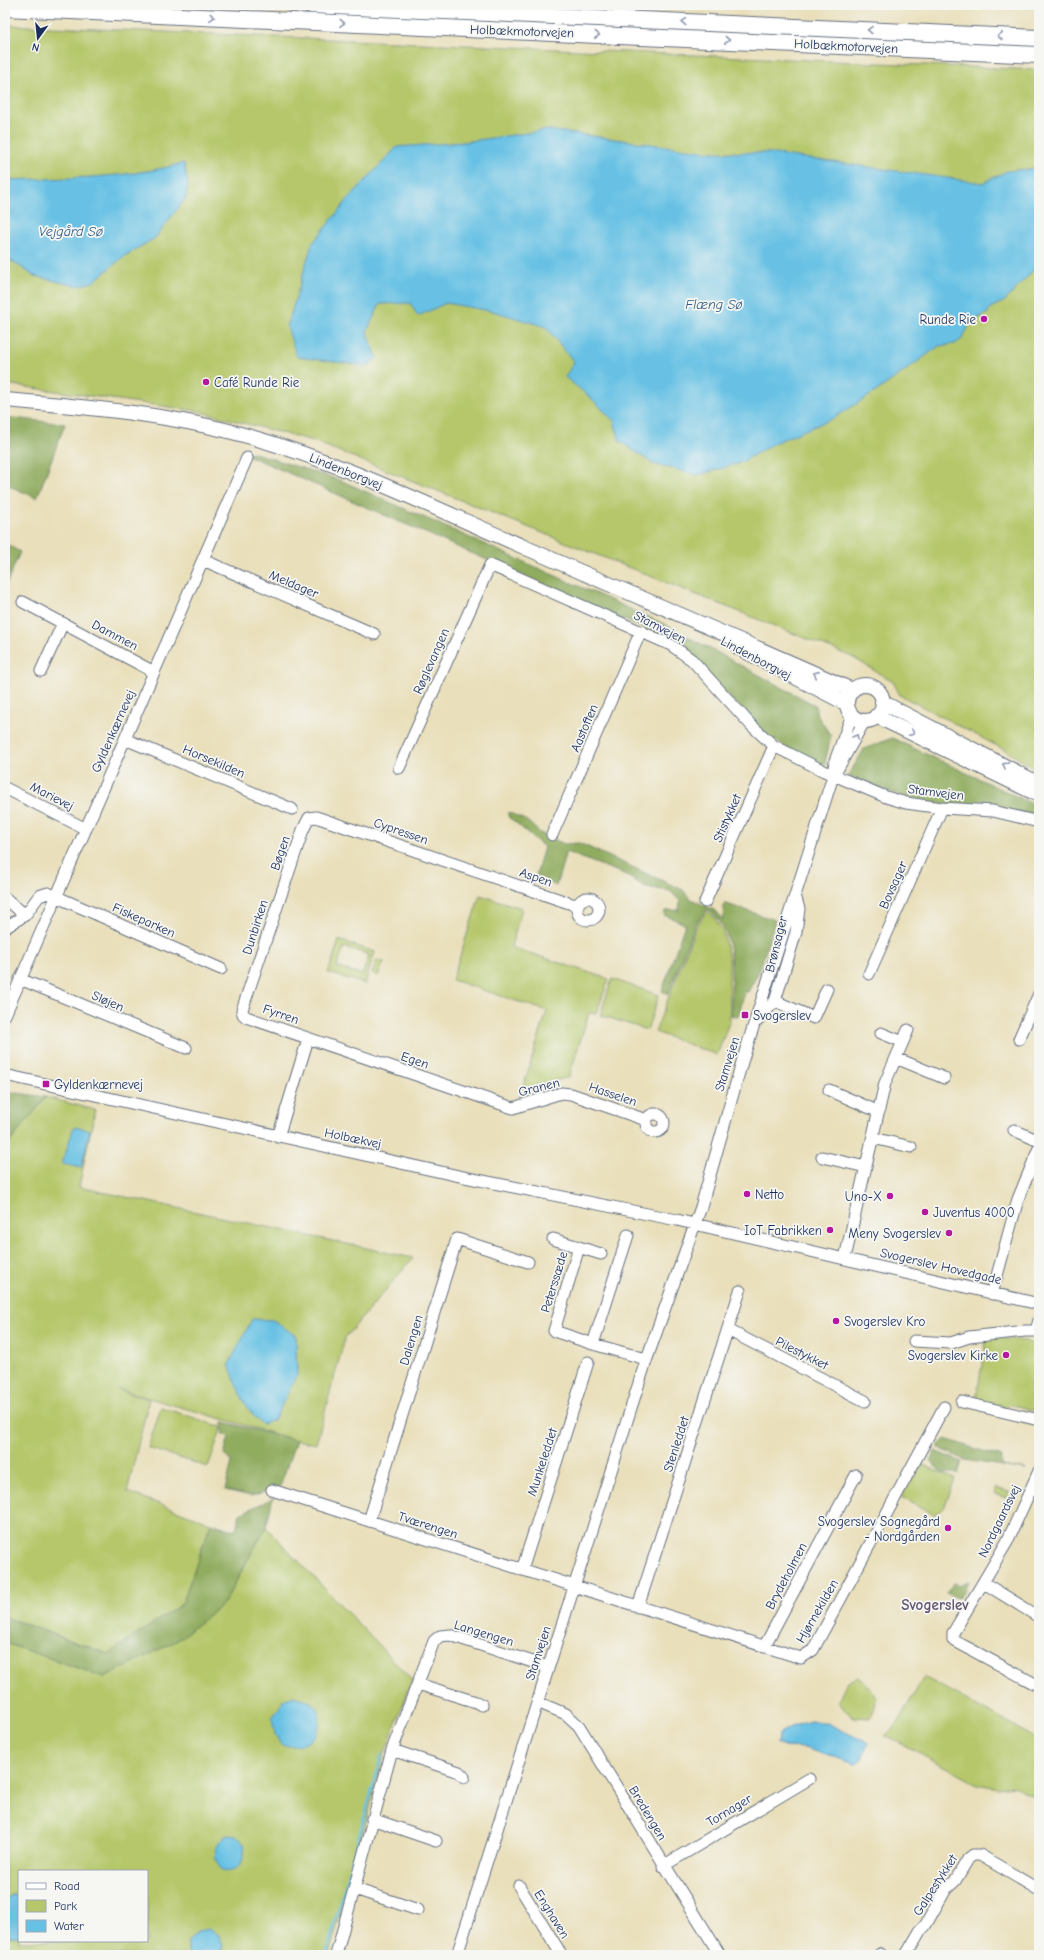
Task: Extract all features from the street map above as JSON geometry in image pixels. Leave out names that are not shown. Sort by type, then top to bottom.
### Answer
[{"type":"highway","name":"Holbækmotorvejen","points":[[311,5],[1039,38]]},
{"type":"highway","name":"Holbækmotorvejen","points":[[5,8],[1039,55]]},
{"type":"main road","name":"Lindenborgvej","points":[[5,400],[115,410],[175,419],[265,441],[310,456],[369,479],[667,610],[740,639],[852,690]]},
{"type":"main road","name":"Lindenborgvej","points":[[667,610],[849,710]]},
{"type":"main road","points":[[871,718],[881,710],[882,702],[880,693],[869,685],[860,685],[852,690],[847,699],[849,710],[858,719],[871,718],[1039,795]]},
{"type":"main road","points":[[882,702],[1039,784]]},
{"type":"street","name":"Gyldenkærnevej","points":[[5,1015],[247,458]]},
{"type":"street","name":"Meldager","points":[[203,560],[374,634]]},
{"type":"street","name":"Stamvejen","points":[[490,565],[671,645],[692,660],[750,725],[774,746],[833,776],[886,797],[906,803],[942,808],[993,811],[1039,822]]},
{"type":"street","name":"Røglevangen","points":[[399,768],[490,565]]},
{"type":"street","name":"Dammen","points":[[23,602],[154,672]]},
{"type":"street","points":[[41,671],[63,623]]},
{"type":"street","name":"Aastoften","points":[[552,835],[641,631]]},
{"type":"street","name":"Stamvejen","points":[[457,1955],[646,1359],[695,1224],[754,1024],[833,776],[835,761],[849,710]]},
{"type":"street","name":"Stamvejen","points":[[833,776],[871,718]]},
{"type":"street","name":"Horsekilden","points":[[125,739],[292,809]]},
{"type":"street","name":"Stistykket","points":[[706,902],[774,746]]},
{"type":"street","name":"Marievej","points":[[5,788],[86,829]]},
{"type":"street","name":"Bovsager","points":[[869,974],[942,808]]},
{"type":"street","name":"Cypressen","points":[[309,818],[316,817],[484,874]]},
{"type":"street","name":"Bøgen","points":[[280,898],[303,830],[309,818]]},
{"type":"street","name":"Aspen","points":[[484,874],[578,906]]},
{"type":"street","points":[[5,928],[25,915],[39,896],[48,893],[56,897]]},
{"type":"street","name":"Brønsager","points":[[754,1024],[775,1001],[796,932],[798,909],[795,894]]},
{"type":"street","name":"Fiskeparken","points":[[56,897],[221,969]]},
{"type":"street","points":[[5,898],[25,915]]},
{"type":"street","name":"Dunbirken","points":[[257,966],[280,898]]},
{"type":"street","name":"Fyrren","points":[[257,966],[242,1010],[243,1014],[246,1017],[308,1038],[278,1137]]},
{"type":"street","name":"Sløjen","points":[[20,979],[186,1048]]},
{"type":"street","points":[[775,1001],[814,1018],[827,988]]},
{"type":"street","points":[[1019,1039],[1039,994]]},
{"type":"street","points":[[845,1258],[885,1083],[908,1030]]},
{"type":"street","points":[[881,1033],[903,1042]]},
{"type":"street","name":"Egen","points":[[308,1038],[513,1108]]},
{"type":"street","points":[[896,1058],[944,1078]]},
{"type":"street","name":"Holbækvej","points":[[5,1075],[278,1137],[459,1176],[695,1224]]},
{"type":"street","points":[[829,1090],[879,1112]]},
{"type":"street","name":"Granen","points":[[513,1108],[561,1093],[572,1094]]},
{"type":"street","name":"Hasselen","points":[[572,1094],[646,1120]]},
{"type":"street","points":[[1014,1130],[1039,1140]]},
{"type":"street","points":[[873,1138],[911,1147]]},
{"type":"street","points":[[992,1294],[1018,1199],[1039,1148]]},
{"type":"street","points":[[822,1157],[866,1167]]},
{"type":"street","name":"Svogerslev Hovedgade","points":[[695,1224],[1039,1304]]},
{"type":"street","points":[[628,1235],[594,1344],[646,1359]]},
{"type":"street","name":"Dalengen","points":[[369,1521],[457,1239],[528,1262]]},
{"type":"street","name":"Peterssæde","points":[[553,1239],[601,1254]]},
{"type":"street","name":"Peterssæde","points":[[579,1247],[554,1331],[594,1344]]},
{"type":"street","name":"Stenleddet","points":[[638,1607],[740,1291]]},
{"type":"street","points":[[914,1341],[951,1342],[969,1337],[1036,1331],[1039,1320]]},
{"type":"street","name":"Pilestykket","points":[[728,1330],[864,1401]]},
{"type":"street","name":"Munkeleddet","points":[[522,1570],[588,1362]]},
{"type":"street","points":[[962,1402],[1039,1420]]},
{"type":"street","name":"Hjørnekilden","points":[[574,1586],[801,1658],[813,1650],[944,1407]]},
{"type":"street","name":"Nordgaardsvej","points":[[1039,1471],[1007,1542],[953,1633],[953,1640],[1039,1686]]},
{"type":"street","name":"Brydeholmen","points":[[764,1647],[856,1475]]},
{"type":"street","name":"Tværengen","points":[[272,1490],[574,1586]]},
{"type":"street","points":[[984,1583],[1039,1617]]},
{"type":"street","name":"Langengen","points":[[336,1955],[355,1889],[372,1818],[392,1750],[434,1641],[440,1636],[450,1635],[548,1667]]},
{"type":"street","points":[[418,1684],[482,1705]]},
{"type":"street","name":"Bredengen","points":[[537,1702],[566,1714],[579,1726],[663,1866],[720,1955]]},
{"type":"street","points":[[392,1750],[459,1772],[464,1777]]},
{"type":"street","name":"Tornager","points":[[663,1866],[809,1779]]},
{"type":"street","points":[[372,1818],[436,1841]]},
{"type":"street","name":"Galpestykket","points":[[906,1955],[920,1931],[925,1926],[946,1889],[955,1881],[968,1859],[973,1855],[980,1856],[1039,1890]]},
{"type":"street","name":"Enghaven","points":[[519,1886],[561,1954],[559,1955]]},
{"type":"street","points":[[355,1889],[418,1910]]},
{"type":"green space","points":[[5,25],[1039,70],[1039,771],[1005,750],[900,695],[893,682],[852,657],[313,441],[197,411],[5,384]]},
{"type":"green space","points":[[5,417],[65,424],[37,498],[5,484]]},
{"type":"green space","points":[[255,453],[342,481],[664,624],[815,705],[817,715],[831,736],[824,767],[795,753],[768,736],[672,641],[245,454]]},
{"type":"green space","points":[[5,543],[20,552],[5,587]]},
{"type":"green space","points":[[892,738],[1039,807],[1039,819],[944,805],[904,797],[848,776],[864,749]]},
{"type":"green space","points":[[508,812],[527,821],[540,833],[564,844],[579,843],[683,890],[689,898],[714,910],[723,920],[724,903],[775,920],[760,969],[748,992],[745,992],[738,1017],[731,1015],[731,961],[728,940],[722,925],[712,913],[707,909],[695,925],[668,994],[662,991],[685,924],[664,915],[665,911],[679,910],[680,901],[670,891],[645,887],[624,874],[566,852],[556,886],[536,875],[544,847],[508,816]]},
{"type":"green space","points":[[480,895],[522,908],[511,947],[609,979],[596,1014],[589,1013],[569,1077],[522,1090],[547,1011],[452,980]]},
{"type":"green space","points":[[707,911],[714,917],[723,931],[729,959],[730,1020],[717,1055],[655,1032],[696,927]]},
{"type":"green space","points":[[339,940],[375,952],[365,984],[328,973]],"holes":[[[344,947],[369,955],[362,975],[337,967]]]},
{"type":"green space","points":[[377,960],[384,962],[378,976],[372,973]]},
{"type":"green space","points":[[612,979],[659,995],[647,1030],[600,1015]]},
{"type":"green space","points":[[9,1092],[46,1097],[5,1148],[5,1098]]},
{"type":"green space","points":[[46,1097],[95,1110],[79,1187],[413,1258],[345,1338],[316,1444],[296,1440],[117,1389],[149,1399],[127,1492],[211,1523],[182,1604],[108,1654],[5,1617],[5,1148]]},
{"type":"green space","points":[[1039,1175],[1039,1195],[1032,1193]]},
{"type":"green space","points":[[987,1336],[1026,1341],[1039,1347],[1039,1412],[1009,1404],[1007,1409],[976,1399]]},
{"type":"green space","points":[[161,1407],[222,1427],[208,1467],[148,1448]]},
{"type":"green space","points":[[223,1422],[296,1440],[280,1487],[251,1496],[225,1490],[232,1462],[224,1455],[229,1436],[223,1435]]},
{"type":"green space","points":[[945,1439],[1002,1457],[1002,1466],[1026,1470],[965,1460],[937,1447]]},
{"type":"green space","points":[[935,1451],[962,1462],[958,1473],[943,1473],[930,1462]]},
{"type":"green space","points":[[919,1463],[955,1479],[944,1508],[934,1515],[901,1497]]},
{"type":"green space","points":[[996,1488],[1009,1492],[1007,1498],[994,1494]]},
{"type":"green space","points":[[273,1498],[266,1527],[224,1603],[178,1640],[104,1677],[5,1643],[5,1617],[108,1654],[182,1604],[211,1523],[235,1531],[240,1514]]},
{"type":"green space","points":[[266,1527],[412,1680],[386,1750],[329,1955],[220,1955],[223,1945],[188,1941],[188,1955],[5,1955],[5,1937],[18,1936],[18,1942],[148,1942],[148,1870],[18,1870],[18,1896],[11,1895],[5,1899],[5,1643],[104,1677],[178,1640],[224,1603]]},
{"type":"green space","points":[[969,1581],[965,1590],[958,1598],[946,1593],[953,1583],[959,1585]]},
{"type":"green space","points":[[858,1676],[872,1691],[876,1699],[876,1704],[870,1718],[852,1717],[838,1701],[847,1682]]},
{"type":"green space","points":[[924,1677],[1039,1740],[1039,1800],[1014,1786],[998,1788],[977,1784],[885,1736],[896,1725]]},
{"type":"water","name":"Flæng Sø","points":[[548,130],[709,152],[768,153],[983,183],[1007,171],[1039,168],[1039,264],[1005,301],[990,308],[988,313],[971,322],[962,339],[955,344],[939,346],[877,391],[834,418],[774,443],[740,463],[698,475],[653,464],[620,441],[614,421],[591,398],[565,377],[574,362],[546,327],[496,312],[446,303],[418,316],[410,303],[380,304],[367,331],[377,358],[367,366],[297,357],[287,327],[312,244],[350,197],[397,147],[464,142]]},
{"type":"water","name":"Vejgård Sø","points":[[184,163],[188,184],[186,198],[155,238],[123,257],[93,282],[77,286],[34,276],[12,261],[5,262],[5,180],[118,175]]},
{"type":"water","points":[[74,1127],[90,1130],[81,1168],[63,1164]]},
{"type":"water","points":[[252,1319],[273,1320],[296,1336],[297,1375],[274,1420],[262,1424],[245,1404],[229,1364]]},
{"type":"water","points":[[294,1696],[309,1701],[313,1704],[319,1715],[318,1731],[314,1737],[303,1744],[296,1746],[281,1745],[275,1734],[272,1718],[285,1699]]},
{"type":"water","points":[[810,1721],[827,1723],[868,1743],[862,1759],[856,1764],[804,1748],[785,1747],[777,1744],[778,1734],[788,1728]]},
{"type":"water","points":[[227,1835],[236,1836],[244,1843],[243,1859],[237,1868],[228,1872],[222,1871],[216,1857],[216,1847]]},
{"type":"water","points":[[11,1895],[18,1896],[18,1936],[5,1937],[5,1899]]},
{"type":"water","points":[[208,1929],[219,1935],[223,1945],[220,1955],[188,1955],[188,1941],[198,1931]]},
{"type":"waterway","points":[[326,1955],[382,1754]]},
{"type":"place","name":"Runde Rie","points":[[984,319]]},
{"type":"place","name":"Café Runde Rie","points":[[206,382]]},
{"type":"place","name":"Svogerslev","points":[[745,1015]]},
{"type":"place","name":"Gyldenkærnevej","points":[[46,1084]]},
{"type":"place","name":"Netto","points":[[747,1194]]},
{"type":"place","name":"Uno-X","points":[[890,1196]]},
{"type":"place","name":"Juventus 4000","points":[[925,1212]]},
{"type":"place","name":"IoT Fabrikken","points":[[830,1230]]},
{"type":"place","name":"Meny Svogerslev","points":[[949,1233]]},
{"type":"place","name":"Svogerslev Kro","points":[[836,1321]]},
{"type":"place","name":"Svogerslev Kirke","points":[[1006,1355]]},
{"type":"place","name":"Svogerslev Sognegård - Nordgården","points":[[948,1528]]},
{"type":"district","name":"Svogerslev","points":[[935,1605]]}]
